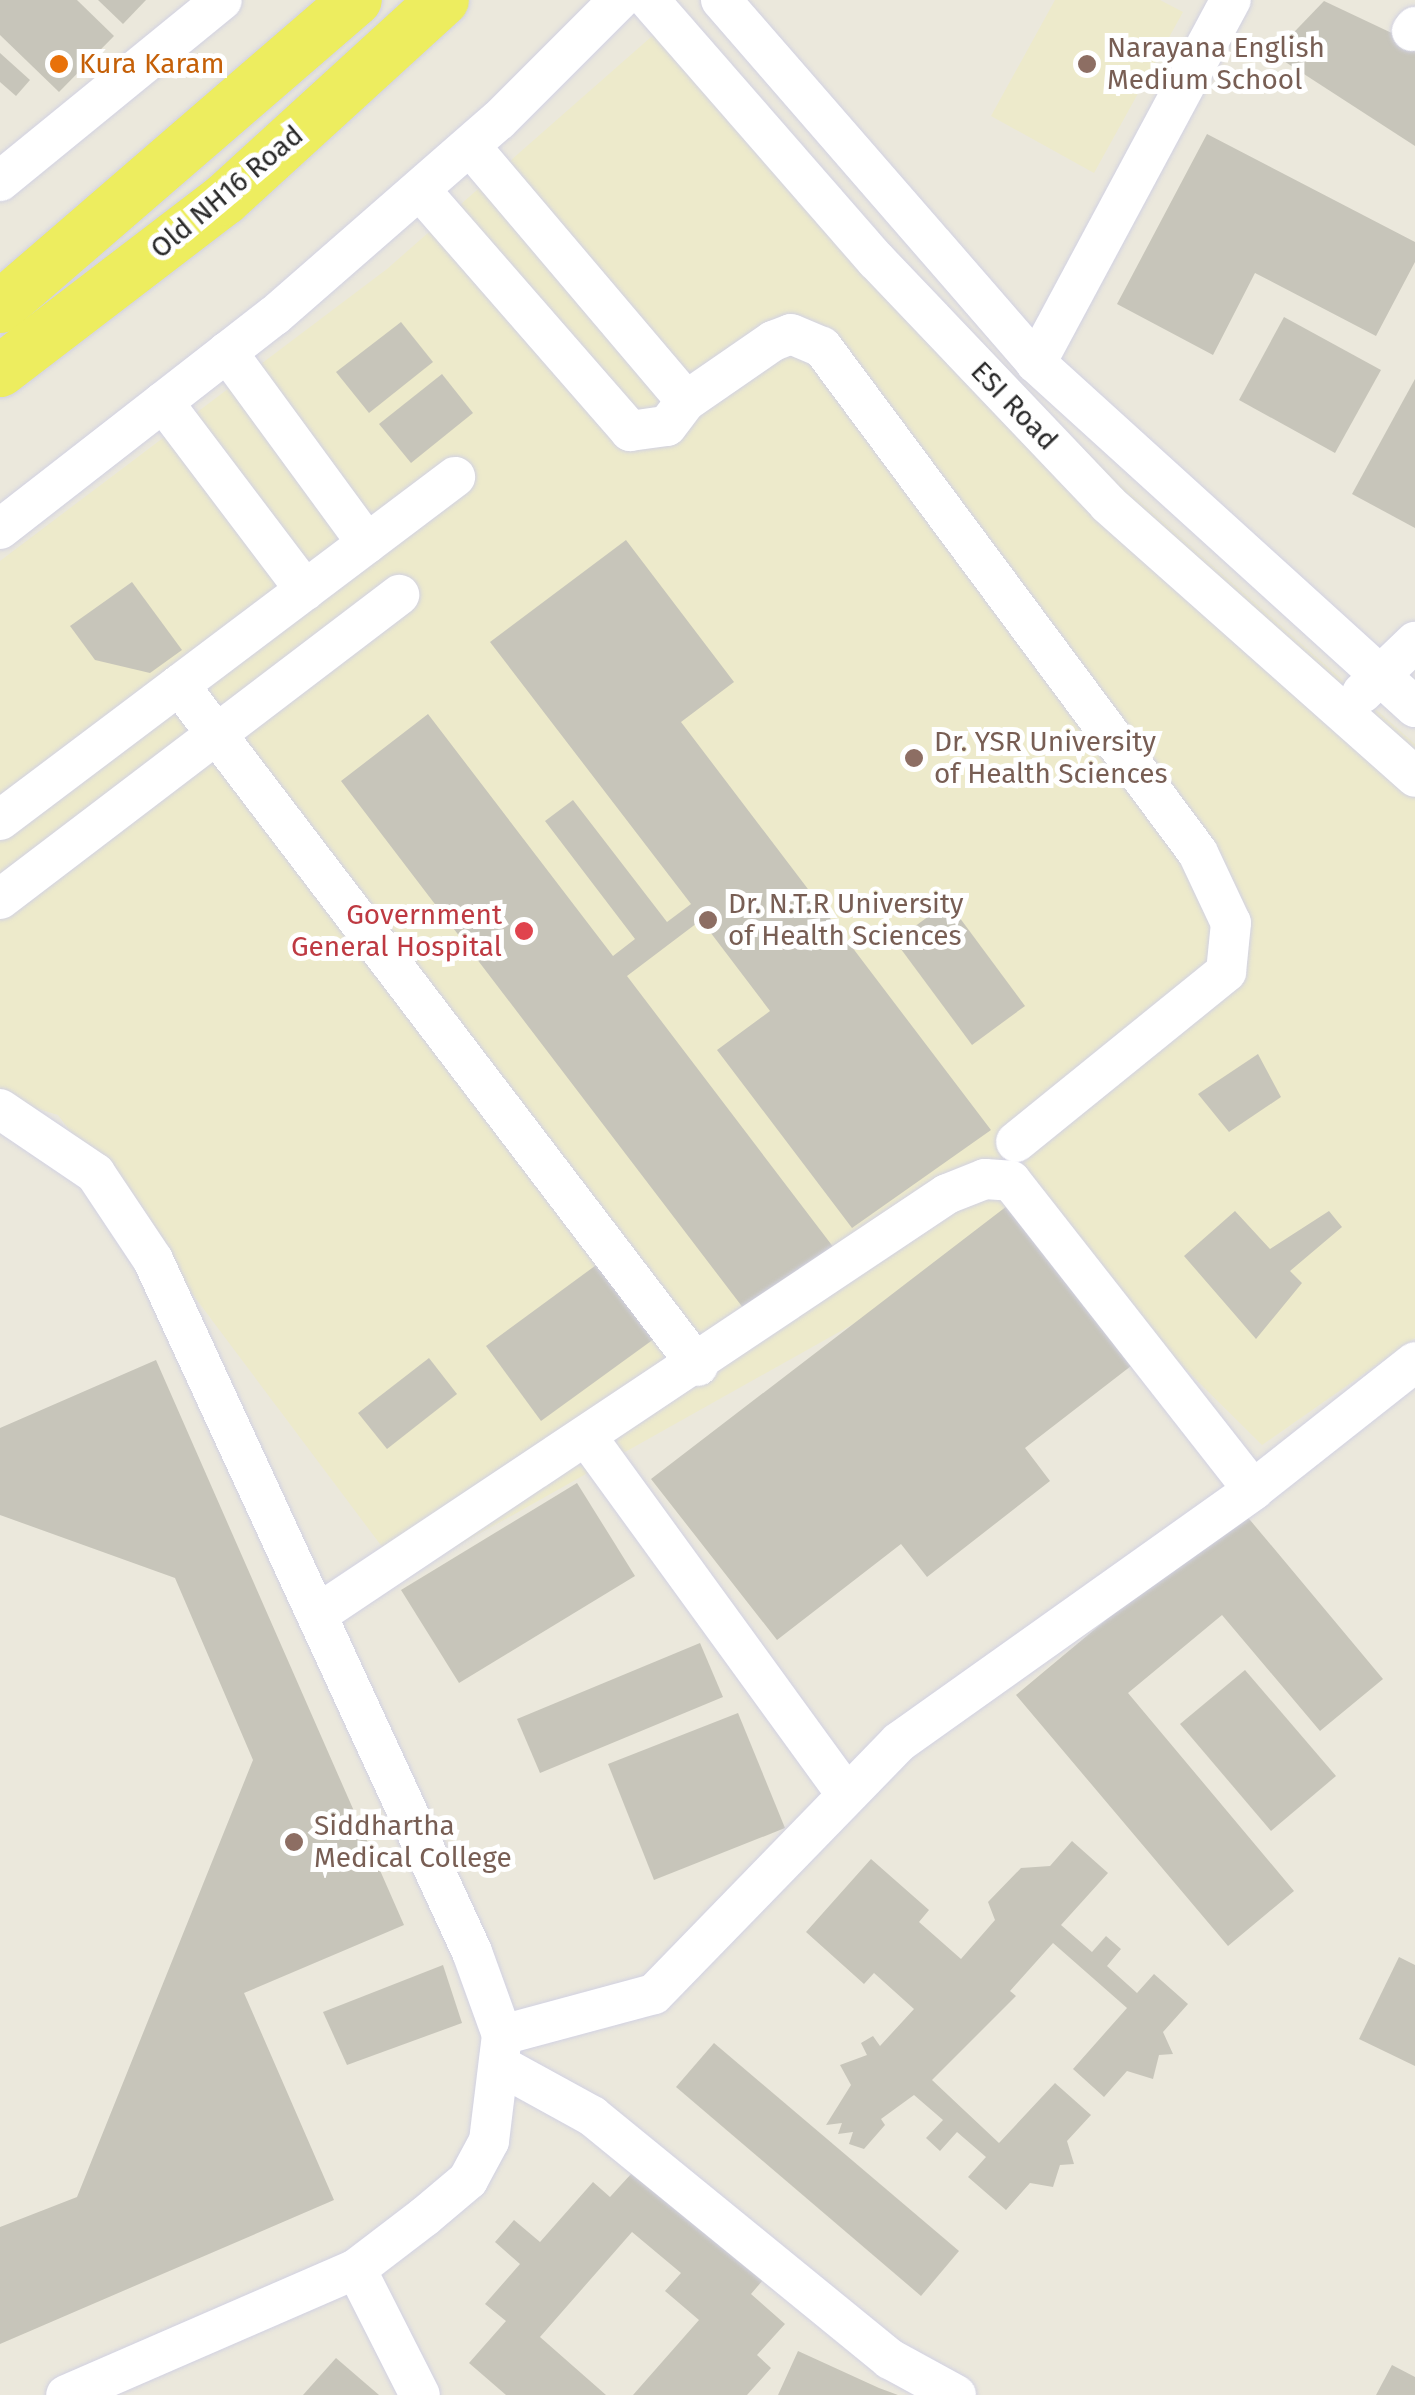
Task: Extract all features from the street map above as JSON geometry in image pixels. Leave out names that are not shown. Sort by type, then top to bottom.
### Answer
[{"type":"main road","name":"Old NH16 Road","points":[[0,306],[356,0]]},
{"type":"main road","name":"Old NH16 Road","points":[[0,371],[225,199],[443,0]]},
{"type":"street","points":[[0,180],[222,0]]},
{"type":"street","points":[[0,529],[226,352],[420,190],[620,0]]},
{"type":"street","name":"ESI Road","points":[[649,0],[998,391],[1343,715],[1415,776]]},
{"type":"street","name":"ESI Road","points":[[721,0],[1036,362],[1415,707]]},
{"type":"street","points":[[1036,362],[1230,0]]},
{"type":"street","points":[[470,146],[686,401]]},
{"type":"street","points":[[420,190],[615,420],[648,432],[667,426],[686,401],[773,341],[791,334],[822,347],[1218,890],[1232,947],[1213,992],[1016,1142]]},
{"type":"street","points":[[226,352],[367,543]]},
{"type":"street","points":[[163,402],[305,590]]},
{"type":"street","points":[[0,820],[455,476]]},
{"type":"street","points":[[0,899],[399,595]]},
{"type":"street","points":[[1343,715],[1415,642]]},
{"type":"street","points":[[179,685],[698,1366]]},
{"type":"street","points":[[0,1109],[96,1173],[127,1215],[318,1614],[502,2051],[489,2142],[468,2180],[356,2269],[66,2395]]},
{"type":"street","points":[[318,1614],[589,1440],[947,1194],[986,1178],[1011,1181],[1253,1490]]},
{"type":"street","points":[[502,2051],[654,1994],[695,1962],[845,1792],[960,1694],[1253,1490],[1415,1362]]},
{"type":"street","points":[[589,1440],[845,1792]]},
{"type":"street","points":[[502,2051],[567,2098],[890,2359],[956,2395]]},
{"type":"street","points":[[356,2269],[420,2395]]},
{"type":"shaded area","name":"Narayana English Medium School","points":[[1055,0],[1160,0],[1183,12],[1094,173],[991,116]]},
{"type":"shaded area","name":"Dr. N.T.R University of Health Sciences","points":[[659,30],[1117,481],[1415,744],[1415,1338],[1262,1445],[1119,1303],[905,1295],[404,1576],[58,1115],[0,1097],[0,561],[387,269]]},
{"type":"building","name":"Kura Karam","points":[[0,0],[77,0],[114,36],[59,92],[0,35]]},
{"type":"building","points":[[98,0],[146,0],[123,24]]},
{"type":"building","points":[[1324,1],[1415,44],[1415,146],[1273,54]]},
{"type":"building","points":[[0,53],[30,80],[16,96],[0,82]]},
{"type":"building","points":[[1207,134],[1415,242],[1415,262],[1376,336],[1255,273],[1213,355],[1117,304]]},
{"type":"building","points":[[1284,317],[1381,370],[1335,453],[1239,400]]},
{"type":"building","points":[[401,322],[433,362],[369,413],[336,372]]},
{"type":"building","points":[[442,374],[473,413],[411,463],[379,424]]},
{"type":"building","points":[[1415,379],[1415,528],[1352,494]]},
{"type":"building","name":"Government General Hospital","points":[[626,540],[734,682],[681,722],[991,1130],[852,1228],[717,1050],[770,1011],[701,920],[627,976],[834,1248],[747,1313],[341,781],[428,714],[613,956],[635,939],[545,821],[573,800],[667,922],[691,904],[490,642]]},
{"type":"building","points":[[132,582],[182,650],[150,673],[95,660],[70,626]]},
{"type":"building","points":[[948,902],[1025,1006],[972,1045],[895,941]]},
{"type":"building","points":[[1258,1054],[1281,1097],[1229,1132],[1198,1094]]},
{"type":"building","points":[[1007,1206],[1131,1366],[1025,1448],[1050,1481],[927,1577],[901,1544],[777,1640],[651,1479]]},
{"type":"building","points":[[1235,1211],[1270,1249],[1329,1211],[1342,1227],[1290,1271],[1302,1283],[1256,1339],[1184,1256]]},
{"type":"building","points":[[603,1260],[658,1336],[541,1421],[486,1346]]},
{"type":"building","points":[[429,1358],[457,1394],[387,1449],[358,1413]]},
{"type":"building","name":"Siddhartha Medical College","points":[[156,1360],[404,1925],[244,1993],[334,2200],[0,2344],[0,2227],[77,2197],[253,1760],[175,1578],[0,1515],[0,1428]]},
{"type":"building","points":[[577,1483],[635,1576],[459,1683],[401,1590]]},
{"type":"building","points":[[1240,1508],[1383,1679],[1320,1731],[1222,1615],[1128,1693],[1294,1891],[1228,1946],[1016,1695]]},
{"type":"building","points":[[700,1643],[723,1697],[540,1773],[517,1719]]},
{"type":"building","points":[[1245,1670],[1336,1776],[1271,1831],[1180,1724]]},
{"type":"building","points":[[738,1713],[785,1828],[654,1880],[608,1764]]},
{"type":"building","points":[[1072,1841],[1108,1873],[1061,1925],[1092,1952],[1106,1936],[1121,1949],[1107,1966],[1137,1993],[1154,1974],[1188,2004],[1163,2032],[1173,2054],[1159,2055],[1153,2079],[1127,2071],[1104,2097],[1073,2069],[1127,2008],[1053,1943],[1010,1991],[1016,1996],[932,2080],[999,2143],[1055,2083],[1091,2115],[1067,2141],[1074,2164],[1060,2165],[1053,2187],[1030,2183],[1006,2210],[968,2177],[986,2157],[957,2132],[940,2151],[926,2138],[943,2120],[914,2095],[881,2119],[885,2125],[864,2149],[849,2144],[853,2132],[838,2134],[842,2123],[826,2125],[851,2085],[840,2065],[867,2055],[861,2043],[873,2036],[880,2046],[914,2009],[874,1973],[864,1984],[806,1932],[871,1859],[929,1910],[919,1922],[961,1959],[995,1920],[988,1902],[1021,1868],[1050,1866]]},
{"type":"building","points":[[1399,1957],[1415,1965],[1415,2066],[1359,2039]]},
{"type":"building","points":[[443,1965],[462,2023],[347,2065],[323,2012]]},
{"type":"building","points":[[714,2043],[959,2251],[921,2296],[676,2087]]},
{"type":"building","points":[[642,2162],[769,2273],[751,2294],[785,2324],[757,2355],[771,2368],[747,2395],[633,2395],[699,2320],[665,2291],[681,2273],[632,2232],[540,2337],[606,2395],[506,2395],[469,2363],[506,2321],[485,2304],[520,2264],[495,2242],[514,2220],[540,2242],[593,2182],[610,2197]]},
{"type":"building","points":[[798,2351],[879,2388],[898,2395],[778,2395]]},
{"type":"building","points":[[336,2358],[379,2395],[303,2395]]},
{"type":"building","points":[[1392,2365],[1415,2377],[1415,2395],[1376,2395]]},
{"type":"place","name":"Kura Karam","points":[[59,64]]},
{"type":"place","name":"Narayana English Medium School","points":[[1087,64]]},
{"type":"place","name":"Dr. YSR University of Health Sciences","points":[[914,758]]},
{"type":"place","name":"Dr. N.T.R University of Health Sciences","points":[[708,920]]},
{"type":"place","name":"Government General Hospital","points":[[524,931]]},
{"type":"place","name":"Siddhartha Medical College","points":[[294,1842]]}]
